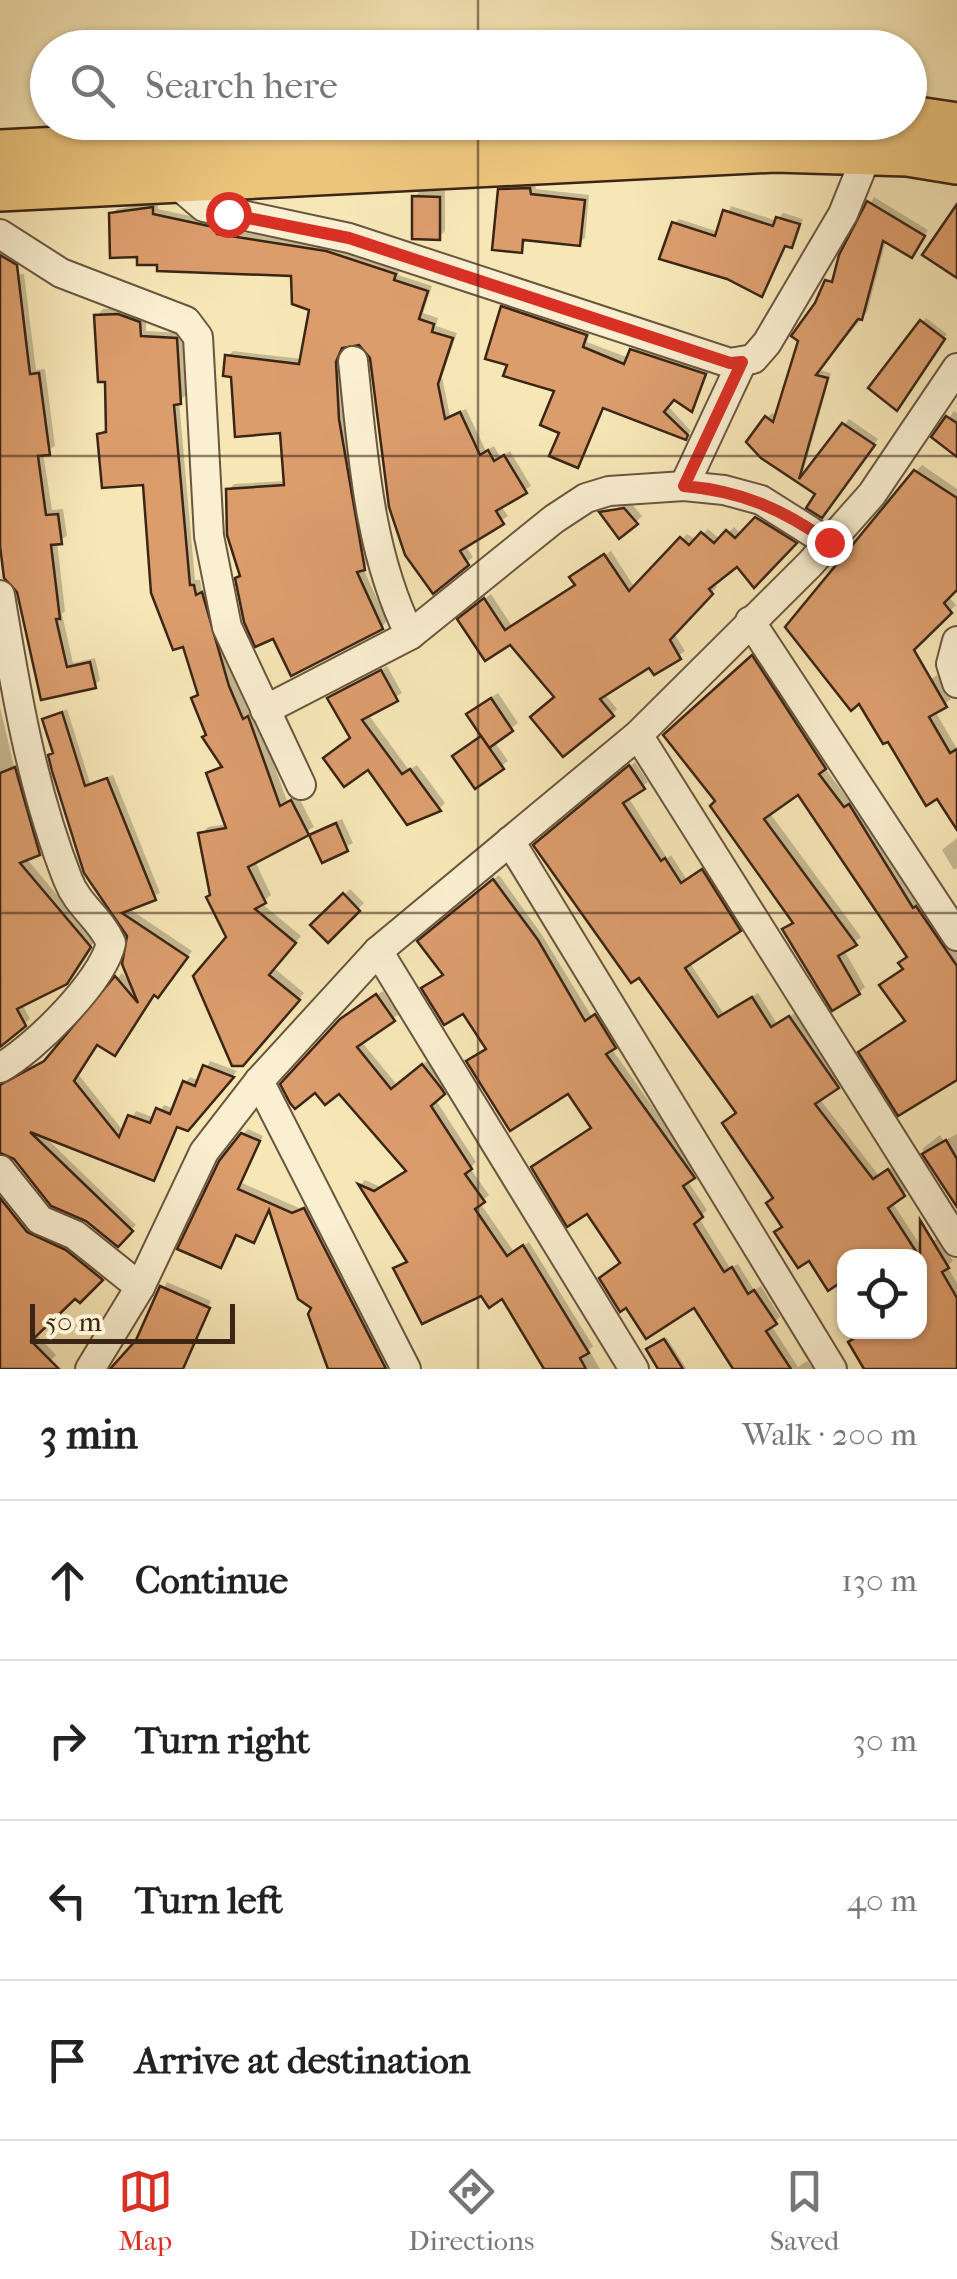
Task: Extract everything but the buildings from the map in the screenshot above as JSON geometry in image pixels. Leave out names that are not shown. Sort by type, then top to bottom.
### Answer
[{"type":"highway","points":[[927,122],[957,126]]},
{"type":"highway","points":[[0,153],[258,140]]},
{"type":"highway","points":[[0,188],[755,150],[868,152],[957,161]]},
{"type":"street","points":[[180,179],[184,190],[204,207],[349,238],[730,363],[753,359],[767,343],[844,214],[868,152]]},
{"type":"street","points":[[0,234],[61,274],[186,321],[198,337],[209,536],[228,627],[301,785]]},
{"type":"street","points":[[353,360],[379,550],[393,600],[410,635]]},
{"type":"street","points":[[684,486],[742,362]]},
{"type":"street","points":[[90,1369],[140,1288],[204,1152],[260,1081],[378,951],[638,735],[829,542],[872,494],[957,368]]},
{"type":"street","points":[[264,710],[410,635],[586,498],[609,491],[684,486],[724,490],[761,500],[829,542]]},
{"type":"street","points":[[0,595],[39,799],[75,895],[105,929],[112,943],[101,969],[58,1018],[0,1068]]},
{"type":"street","points":[[750,621],[957,936]]},
{"type":"street","points":[[957,641],[952,664],[957,683]]},
{"type":"street","points":[[638,735],[957,1242]]},
{"type":"street","points":[[510,841],[832,1369]]},
{"type":"street","points":[[378,951],[634,1369]]},
{"type":"street","points":[[260,1081],[406,1369]]},
{"type":"street","points":[[0,1170],[40,1220],[75,1235],[140,1288]]},
{"type":"route","points":[[228,214],[349,238],[653,340],[730,363],[742,362],[684,486],[724,490],[761,500],[829,542]]}]
